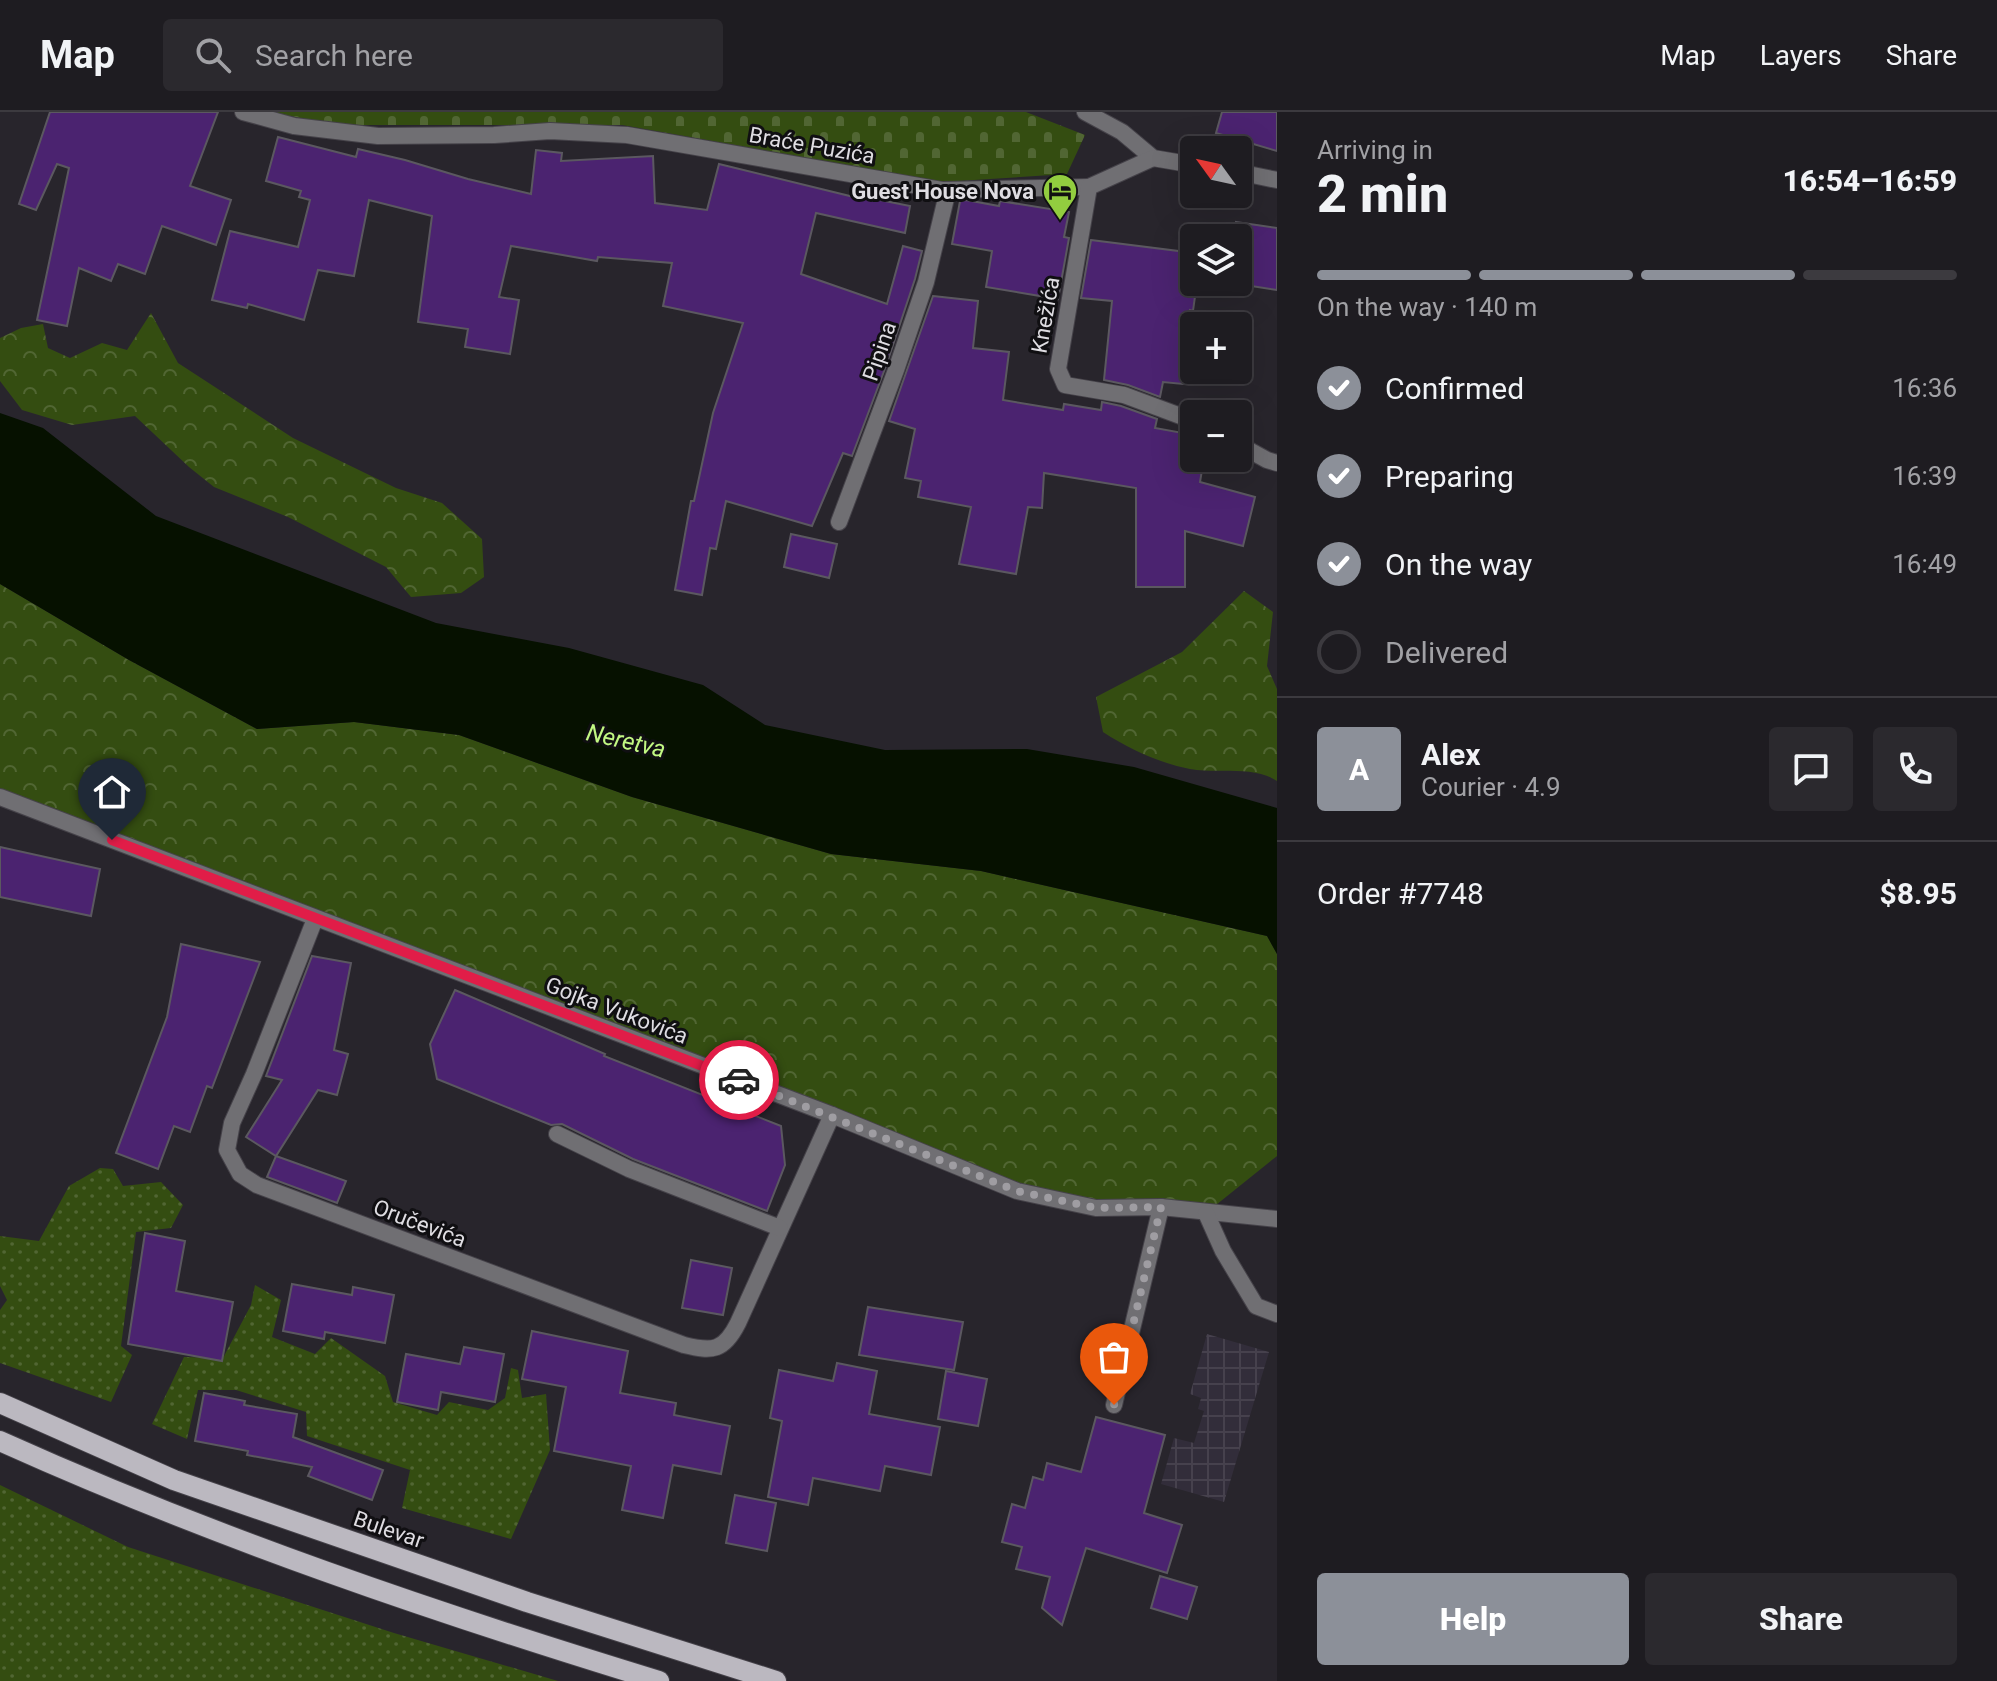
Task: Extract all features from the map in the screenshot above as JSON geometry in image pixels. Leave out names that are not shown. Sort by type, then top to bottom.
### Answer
[{"type":"main road","name":"Bulevar","points":[[0,1403],[174,1480],[527,1602],[776,1681]]},
{"type":"main road","points":[[0,1441],[169,1511],[350,1580],[531,1642],[659,1681]]},
{"type":"street","name":"Braće Puzića","points":[[243,112],[294,126],[378,136],[550,131],[627,135],[948,190],[1089,187]]},
{"type":"street","points":[[1085,112],[1122,132],[1153,158],[1180,163]]},
{"type":"street","points":[[1089,187],[1153,158]]},
{"type":"street","points":[[1252,175],[1277,180]]},
{"type":"street","name":"Knežića","points":[[1089,187],[1058,369],[1065,385],[1124,395],[1180,416]]},
{"type":"street","name":"Pipina","points":[[839,522],[921,296],[948,190]]},
{"type":"street","points":[[1252,451],[1277,463]]},
{"type":"street","name":"Gojka Vukovića","points":[[0,797],[832,1115],[1017,1191],[1096,1208],[1161,1207],[1277,1219]]},
{"type":"street","name":"Oručevića","points":[[315,919],[232,1123],[227,1150],[240,1174],[257,1185],[669,1340],[703,1350],[718,1349],[732,1335],[832,1115]]},
{"type":"street","points":[[557,1134],[629,1169],[780,1228]]},
{"type":"street","points":[[1114,1405],[1161,1207]]},
{"type":"street","points":[[1206,1213],[1223,1251],[1256,1306],[1277,1314]]},
{"type":"shaded area","points":[[1207,1334],[1269,1352],[1224,1502],[1161,1484],[1174,1438],[1194,1443],[1204,1411],[1198,1409],[1201,1398],[1190,1394]]},
{"type":"green space","points":[[268,112],[1026,112],[1085,135],[1067,174],[942,182],[622,125],[339,125]]},
{"type":"green space","points":[[151,313],[178,363],[293,438],[396,488],[442,503],[482,539],[484,577],[461,593],[411,597],[386,567],[288,517],[214,487],[135,416],[72,425],[22,410],[0,381],[0,338],[21,328],[43,324],[48,348],[70,358],[102,343],[127,350]]},
{"type":"green space","points":[[0,584],[129,660],[257,729],[354,722],[459,735],[632,797],[831,854],[981,871],[1267,936],[1277,954],[1277,1156],[1206,1213],[1096,1208],[1017,1191],[0,798]]},
{"type":"green space","points":[[1244,591],[1273,612],[1267,666],[1277,689],[1277,781],[1257,773],[1201,770],[1167,763],[1103,732],[1096,697],[1182,652]]},
{"type":"green space","points":[[100,1168],[113,1169],[123,1186],[161,1182],[183,1205],[171,1228],[136,1232],[121,1346],[132,1355],[111,1402],[0,1363],[0,1310],[7,1300],[0,1286],[0,1236],[39,1241],[69,1186]]},
{"type":"green space","points":[[255,1285],[281,1300],[272,1337],[315,1354],[331,1338],[385,1376],[393,1402],[437,1415],[449,1402],[488,1410],[505,1398],[511,1368],[518,1370],[522,1398],[546,1394],[550,1450],[511,1539],[402,1508],[410,1470],[307,1436],[306,1412],[236,1390],[198,1390],[187,1439],[152,1424],[184,1357],[223,1358],[251,1305]]},
{"type":"green space","points":[[0,1485],[128,1547],[394,1633],[558,1681],[0,1681]]},
{"type":"water","name":"Neretva","points":[[0,413],[43,428],[156,516],[436,623],[569,648],[703,685],[765,725],[885,750],[1027,749],[1134,767],[1277,808],[1277,954],[1267,936],[981,871],[831,854],[632,797],[459,735],[354,722],[257,729],[129,660],[0,584]]},
{"type":"building","points":[[50,112],[218,112],[190,186],[231,200],[216,245],[162,226],[145,274],[118,264],[111,281],[79,268],[67,326],[37,320],[69,168],[57,164],[36,210],[19,204]]},
{"type":"building","points":[[1222,112],[1277,112],[1277,151],[1252,144],[1252,136],[1216,133]]},
{"type":"building","points":[[278,137],[356,157],[358,149],[531,194],[536,150],[562,153],[561,161],[653,156],[655,203],[707,210],[719,164],[854,197],[910,206],[905,233],[816,213],[801,274],[887,304],[903,246],[922,251],[886,366],[852,456],[843,453],[812,526],[726,501],[716,549],[710,548],[702,595],[675,590],[691,501],[694,501],[713,413],[743,323],[663,306],[672,263],[598,257],[597,261],[511,246],[499,297],[519,300],[510,354],[465,347],[468,329],[418,322],[432,216],[369,200],[354,276],[318,270],[304,320],[248,304],[247,308],[212,300],[230,231],[298,247],[310,200],[299,197],[301,191],[266,181]]},
{"type":"building","points":[[960,201],[999,206],[1000,201],[1069,212],[1064,237],[1069,238],[1058,299],[986,287],[992,251],[952,244]]},
{"type":"building","points":[[1252,224],[1277,228],[1277,290],[1252,286]]},
{"type":"building","points":[[1091,240],[1180,251],[1180,296],[1195,296],[1193,311],[1180,312],[1180,384],[1163,382],[1160,397],[1104,380],[1112,301],[1081,298]]},
{"type":"building","points":[[933,296],[978,301],[973,348],[1009,352],[1003,400],[1063,410],[1064,404],[1101,410],[1102,402],[1157,419],[1155,428],[1180,432],[1180,472],[1202,472],[1200,482],[1255,497],[1243,546],[1185,531],[1185,587],[1136,587],[1136,488],[1044,473],[1042,508],[1028,507],[1016,574],[959,564],[971,507],[918,497],[921,481],[905,478],[915,429],[889,421]]},
{"type":"building","points":[[791,534],[837,544],[829,578],[784,567]]},
{"type":"building","points":[[0,847],[100,869],[91,916],[0,897]]},
{"type":"building","points":[[181,944],[260,962],[212,1088],[207,1086],[190,1132],[174,1126],[158,1169],[116,1153],[167,1017]]},
{"type":"building","points":[[312,956],[351,963],[334,1050],[348,1054],[337,1095],[318,1090],[276,1156],[246,1137],[282,1080],[266,1076]]},
{"type":"building","points":[[455,990],[604,1056],[781,1126],[785,1165],[767,1211],[633,1159],[562,1124],[551,1125],[437,1079],[430,1044]]},
{"type":"building","points":[[276,1156],[346,1181],[337,1203],[267,1177]]},
{"type":"building","points":[[145,1233],[185,1241],[176,1291],[233,1302],[222,1361],[128,1344]]},
{"type":"building","points":[[691,1260],[732,1268],[723,1315],[682,1308]]},
{"type":"building","points":[[292,1284],[352,1295],[353,1287],[394,1295],[385,1343],[325,1332],[324,1339],[283,1331]]},
{"type":"building","points":[[868,1307],[963,1322],[954,1370],[859,1355]]},
{"type":"building","points":[[532,1331],[628,1351],[620,1393],[676,1403],[674,1415],[730,1426],[721,1474],[673,1465],[663,1518],[622,1510],[631,1466],[554,1451],[566,1387],[522,1379]]},
{"type":"building","points":[[464,1347],[504,1354],[495,1402],[441,1392],[438,1410],[397,1402],[406,1354],[460,1364]]},
{"type":"building","points":[[837,1363],[877,1371],[869,1414],[940,1427],[931,1475],[885,1466],[880,1491],[813,1478],[808,1505],[768,1497],[782,1421],[770,1418],[779,1370],[833,1381]]},
{"type":"building","points":[[946,1371],[987,1379],[978,1426],[938,1419]]},
{"type":"building","points":[[204,1393],[245,1401],[244,1405],[297,1414],[293,1437],[383,1470],[372,1500],[308,1476],[312,1467],[195,1441]]},
{"type":"building","points":[[1096,1417],[1165,1435],[1144,1513],[1182,1525],[1167,1573],[1086,1548],[1062,1625],[1042,1608],[1050,1577],[1016,1569],[1022,1547],[1002,1542],[1012,1504],[1025,1508],[1033,1477],[1043,1480],[1047,1463],[1081,1472]]},
{"type":"building","points":[[735,1495],[776,1503],[767,1551],[726,1543]]},
{"type":"building","points":[[1160,1576],[1197,1587],[1187,1619],[1151,1608]]},
{"type":"way so far","points":[[739,1080],[1017,1191],[1096,1208],[1161,1207],[1114,1405]]},
{"type":"place","name":"Guest House Nova","points":[[1060,222]]},
{"type":"route","points":[[112,840],[739,1080]]}]
